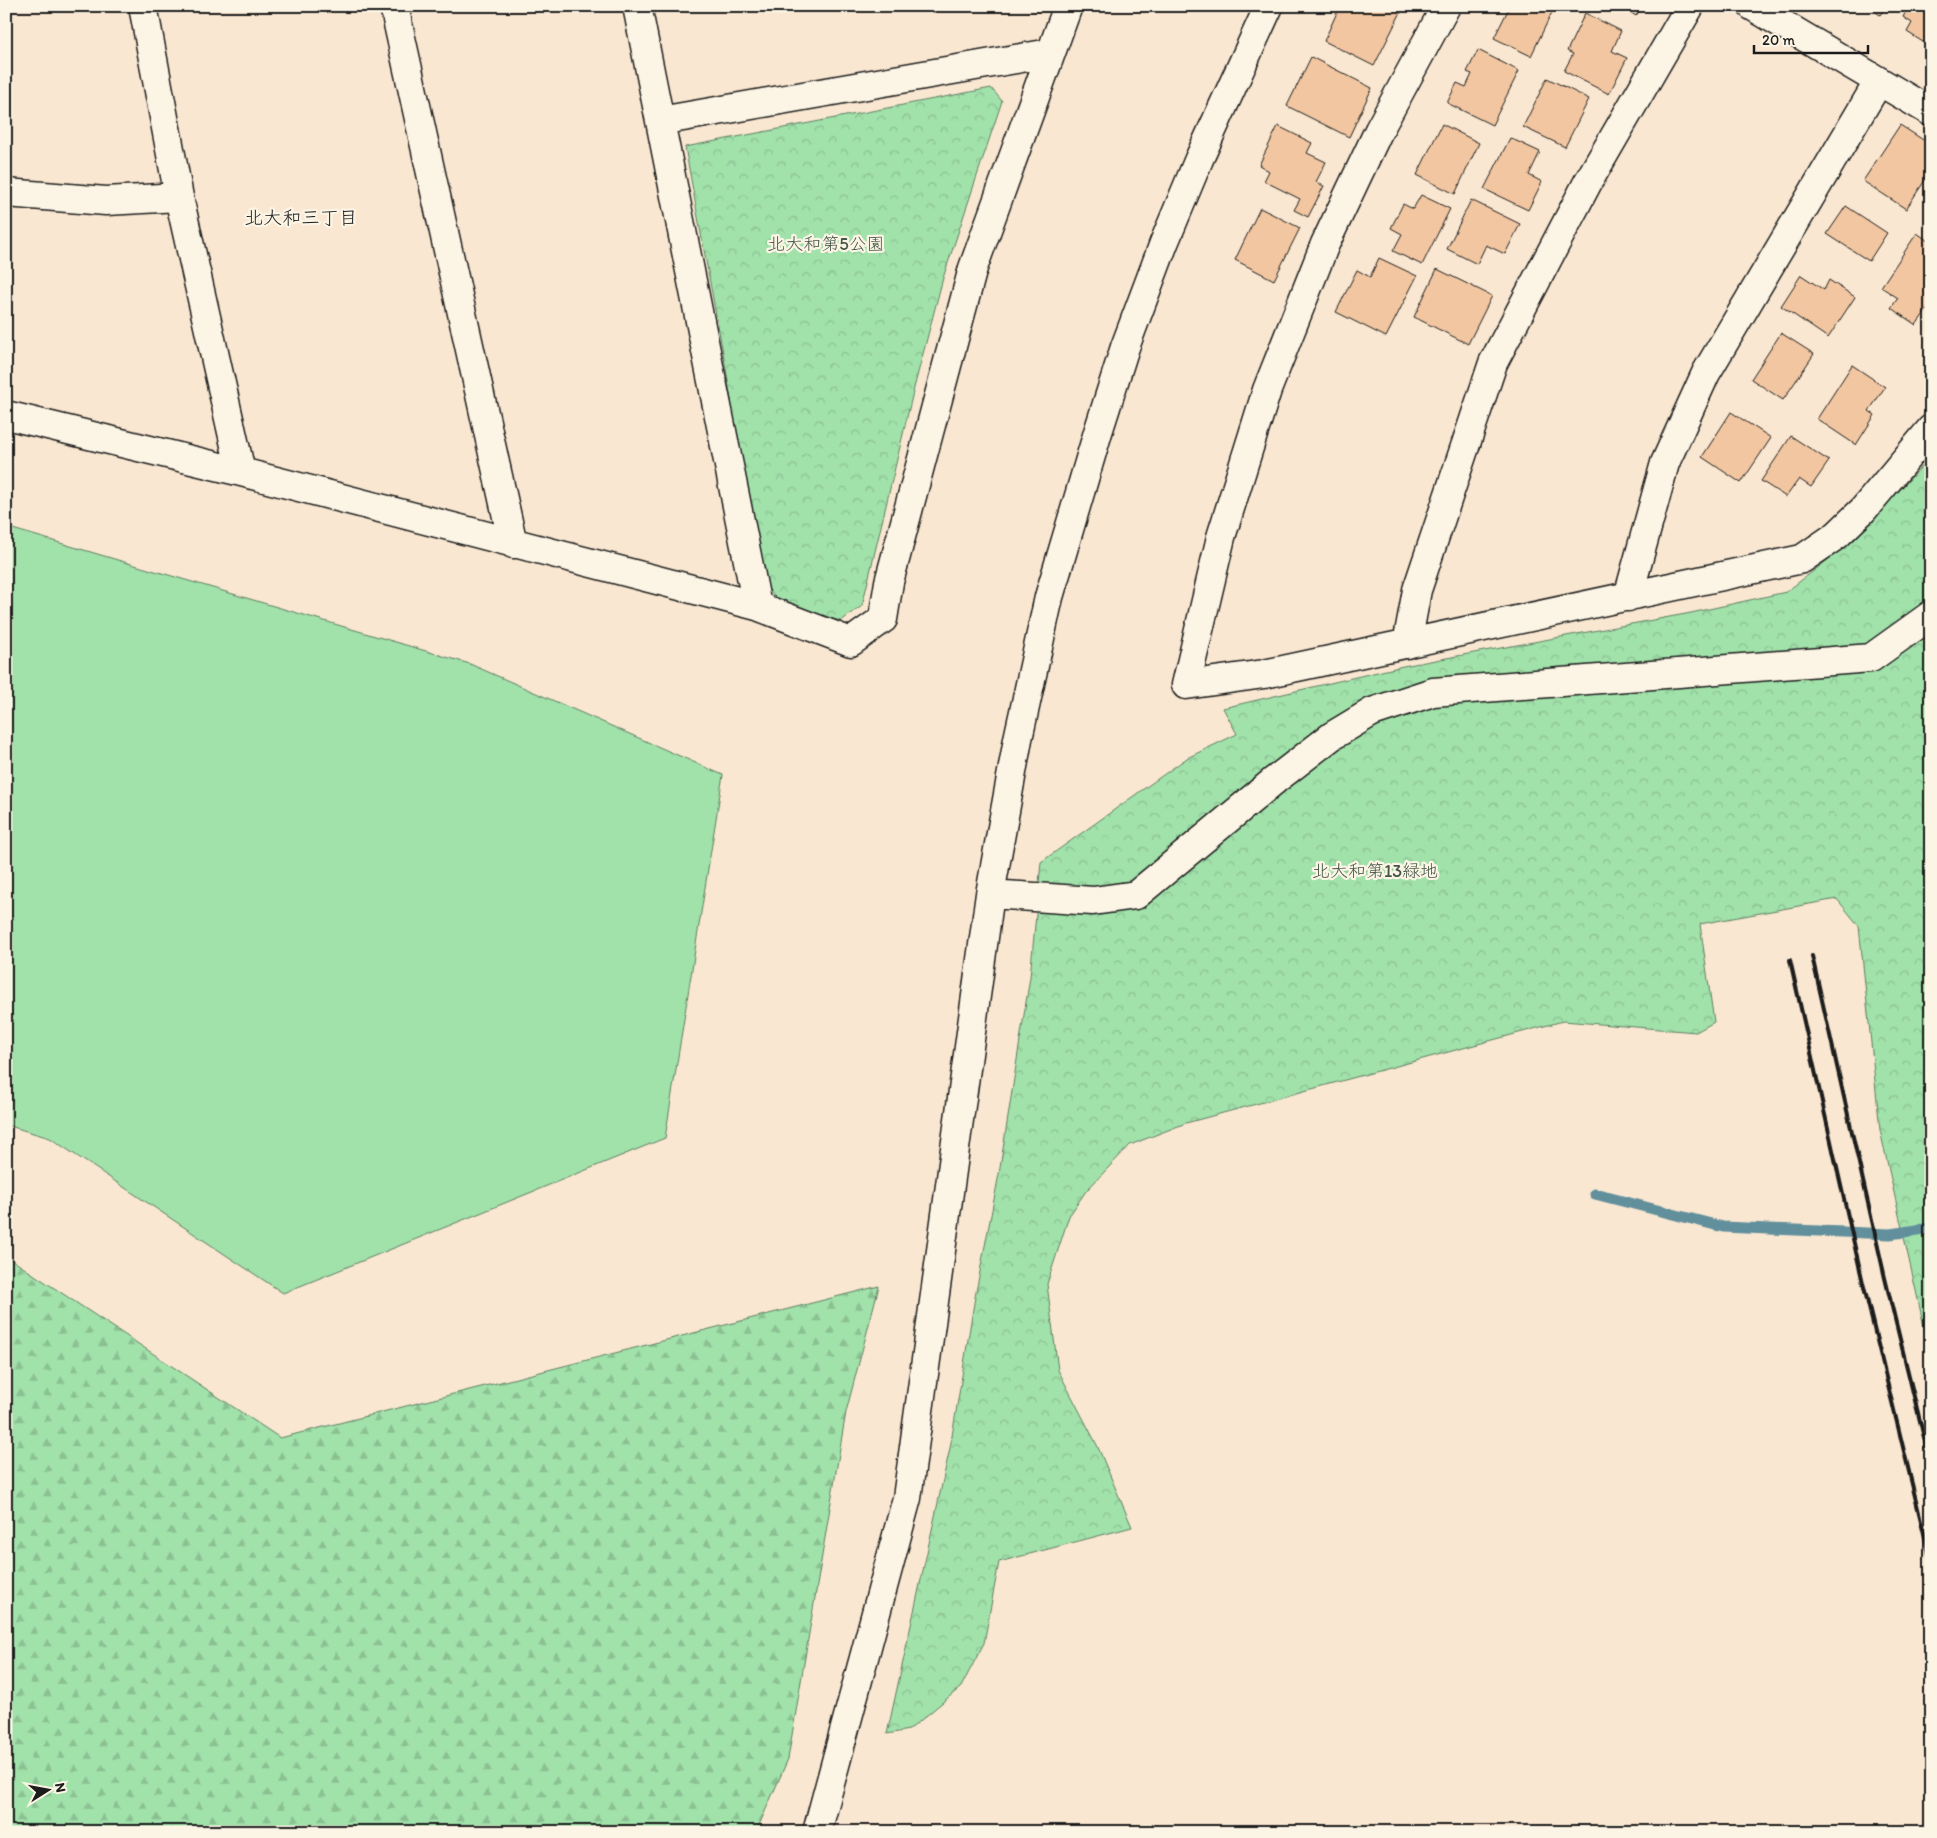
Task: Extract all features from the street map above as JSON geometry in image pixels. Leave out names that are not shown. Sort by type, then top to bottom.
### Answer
[{"type":"street","points":[[143,6],[179,197],[241,472]]},
{"type":"street","points":[[394,6],[513,544]]},
{"type":"street","points":[[636,6],[757,606]]},
{"type":"street","points":[[6,415],[241,472],[757,606],[851,642],[883,618],[889,582],[972,268],[1068,6]]},
{"type":"street","points":[[817,1832],[907,1498],[990,894],[1018,738],[1049,597],[1125,347],[1164,243],[1199,159],[1270,6]]},
{"type":"street","points":[[1446,6],[1379,130],[1324,244],[1267,390],[1221,537],[1186,685],[1264,674],[1802,559],[1837,535],[1863,510],[1931,429]]},
{"type":"street","points":[[1407,644],[1417,590],[1493,363],[1588,182],[1690,6]]},
{"type":"street","points":[[1752,6],[1931,112]]},
{"type":"street","points":[[660,121],[1050,53]]},
{"type":"street","points":[[1628,597],[1666,463],[1706,373],[1878,81]]},
{"type":"street","points":[[6,193],[106,201],[179,197]]},
{"type":"street","points":[[990,894],[1093,901],[1136,895],[1275,780],[1332,736],[1372,712],[1433,692],[1871,658],[1931,615]]},
{"type":"green space","name":"北大和第5公園","points":[[991,88],[1002,101],[943,278],[914,388],[862,606],[841,621],[781,605],[759,577],[726,369],[685,147]]},
{"type":"green space","name":"北大和第13緑地","points":[[1931,456],[1931,1358],[1880,1130],[1859,926],[1837,899],[1700,924],[1714,1022],[1696,1032],[1563,1021],[1186,1123],[1130,1145],[1086,1191],[1069,1216],[1047,1284],[1058,1370],[1097,1445],[1132,1527],[999,1562],[984,1643],[961,1687],[909,1730],[887,1734],[950,1448],[975,1297],[999,1174],[1030,977],[1041,862],[1187,758],[1237,734],[1223,708],[1403,666],[1691,613],[1786,592],[1855,539]]},
{"type":"green space","points":[[6,527],[470,664],[723,775],[665,1138],[283,1293],[50,1138],[6,1125]]},
{"type":"green space","points":[[6,1256],[280,1438],[879,1286],[846,1412],[788,1759],[756,1832],[6,1832]]},
{"type":"building","points":[[1340,6],[1388,6],[1401,12],[1374,66],[1324,41]]},
{"type":"building","points":[[1510,6],[1555,6],[1531,56],[1494,38]]},
{"type":"building","points":[[1621,6],[1642,6],[1636,16]]},
{"type":"building","points":[[1868,6],[1886,6],[1880,15]]},
{"type":"building","points":[[1909,6],[1931,6],[1931,47],[1907,32],[1912,23],[1903,17]]},
{"type":"building","points":[[1585,13],[1621,31],[1612,51],[1627,58],[1609,94],[1564,71],[1573,54],[1567,51]]},
{"type":"building","points":[[1478,50],[1519,71],[1492,125],[1447,103],[1457,83],[1466,87],[1472,74],[1467,72]]},
{"type":"building","points":[[1311,57],[1372,88],[1349,137],[1287,106]]},
{"type":"building","points":[[1547,78],[1589,99],[1565,147],[1523,127]]},
{"type":"building","points":[[1442,124],[1479,143],[1455,194],[1417,175]]},
{"type":"building","points":[[1900,125],[1931,145],[1931,171],[1906,209],[1863,181]]},
{"type":"building","points":[[1278,126],[1312,143],[1307,153],[1326,162],[1316,182],[1324,186],[1308,217],[1294,210],[1300,199],[1264,181],[1269,171],[1259,165]]},
{"type":"building","points":[[1510,138],[1540,152],[1529,175],[1542,182],[1528,210],[1484,189]]},
{"type":"building","points":[[1421,195],[1450,209],[1422,265],[1393,251],[1402,234],[1391,228],[1403,204],[1413,209]]},
{"type":"building","points":[[1471,200],[1520,224],[1505,254],[1486,245],[1477,264],[1447,249]]},
{"type":"building","points":[[1846,206],[1887,233],[1869,261],[1827,234]]},
{"type":"building","points":[[1260,208],[1300,228],[1274,280],[1235,260]]},
{"type":"building","points":[[1917,233],[1931,243],[1931,304],[1916,325],[1891,308],[1898,298],[1881,287]]},
{"type":"building","points":[[1379,258],[1417,276],[1386,337],[1336,312],[1357,270],[1370,277]]},
{"type":"building","points":[[1437,269],[1492,296],[1468,344],[1414,317]]},
{"type":"building","points":[[1801,275],[1824,290],[1829,280],[1855,297],[1828,338],[1781,306]]},
{"type":"building","points":[[1781,333],[1814,354],[1783,400],[1751,379]]},
{"type":"building","points":[[1852,365],[1885,387],[1869,411],[1875,415],[1856,445],[1817,419]]},
{"type":"building","points":[[1731,412],[1771,438],[1741,483],[1702,457]]},
{"type":"building","points":[[1791,436],[1829,461],[1811,487],[1799,479],[1786,497],[1761,481]]},
{"type":"waterway","points":[[1595,1194],[1723,1227],[1890,1234],[1931,1228]]},
{"type":"railway","points":[[1812,956],[1885,1278],[1931,1466]]},
{"type":"railway","points":[[1790,960],[1863,1283],[1931,1562]]},
{"type":"district","name":"北大和三丁目","points":[[301,217]]}]
